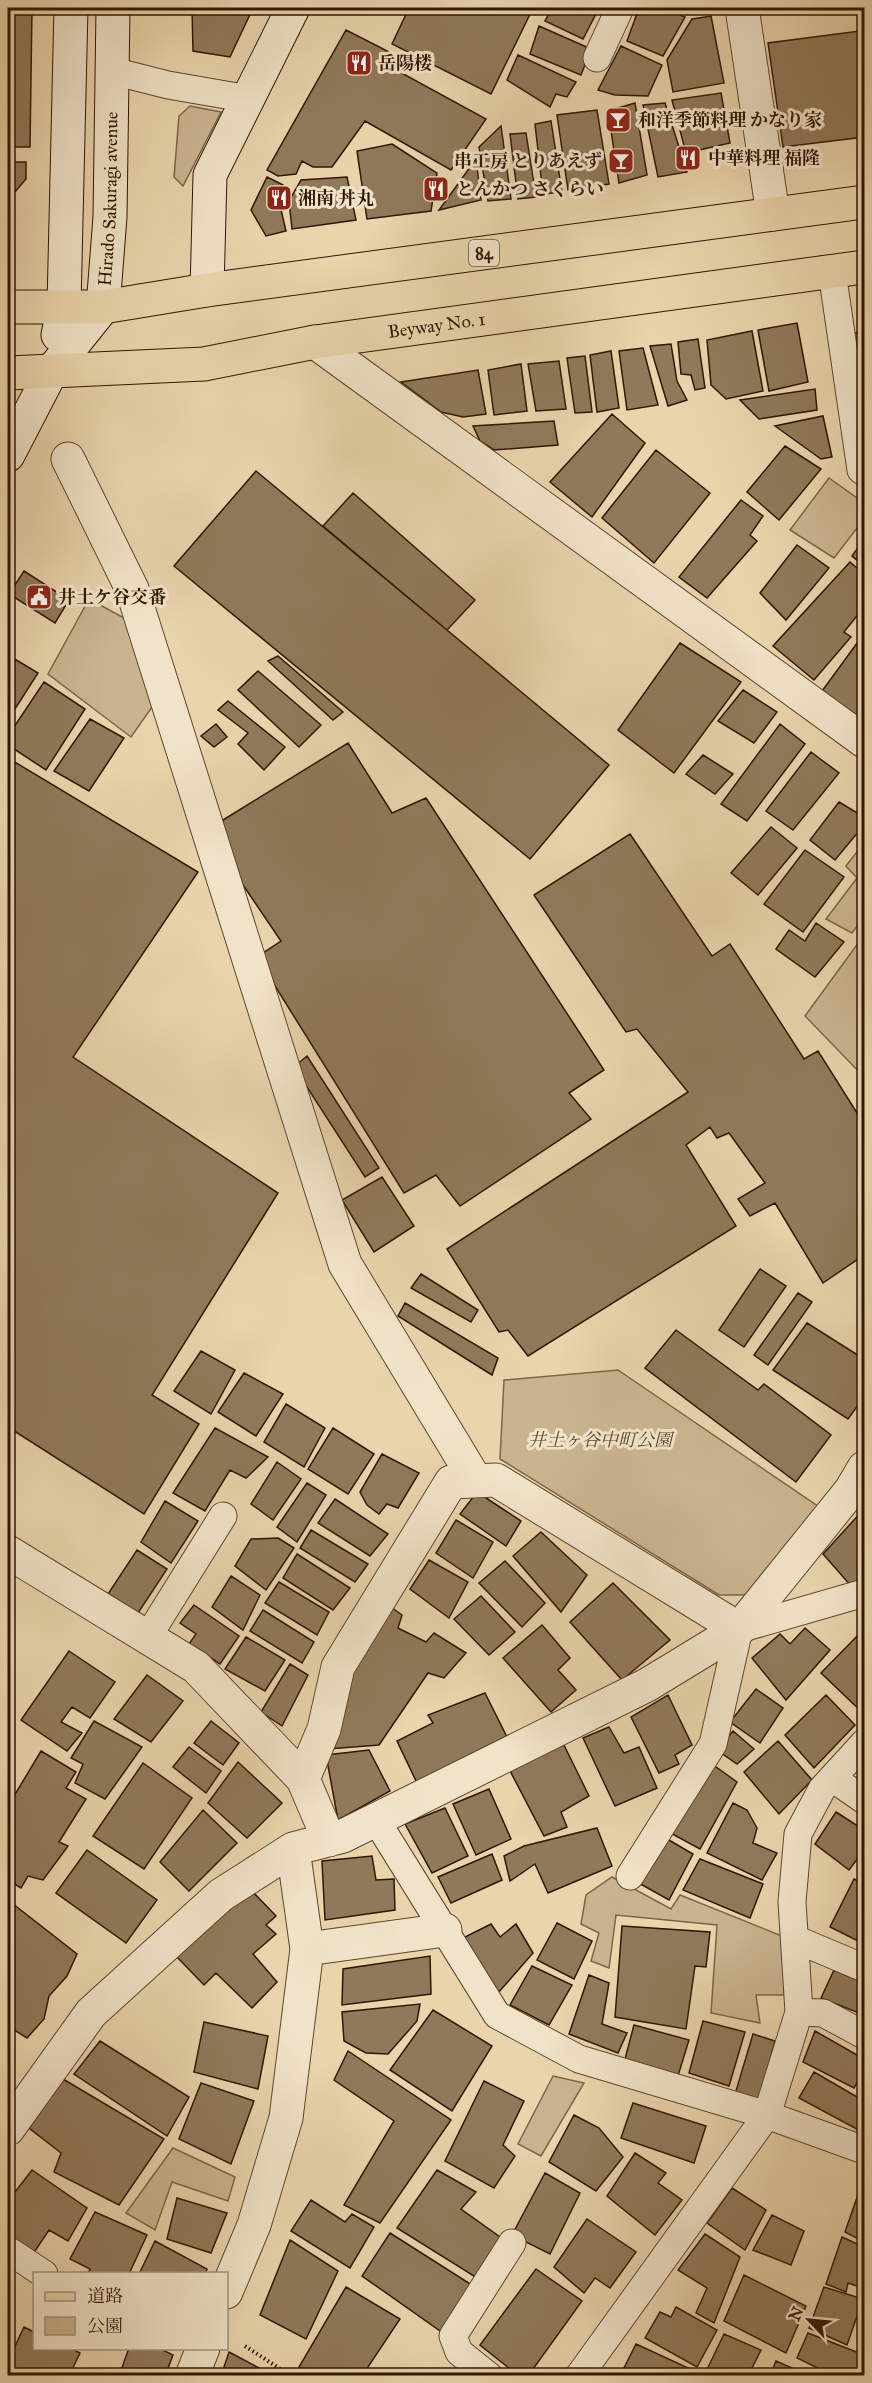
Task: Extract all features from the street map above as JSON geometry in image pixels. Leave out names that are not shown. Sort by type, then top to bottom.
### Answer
[{"type":"main road","name":"84","points":[[8,307],[64,305],[103,307],[207,290],[864,202]]},
{"type":"main road","name":"Beyway No. 1","points":[[8,373],[204,364],[315,342],[864,267]]},
{"type":"street","points":[[8,455],[51,372],[64,305],[71,8]]},
{"type":"street","name":"Hirado Sakuragi avenue","points":[[51,372],[103,307],[110,217],[113,8]]},
{"type":"street","points":[[207,290],[210,175],[293,8]]},
{"type":"street","points":[[742,8],[773,214]]},
{"type":"street","points":[[315,342],[864,741]]},
{"type":"street","points":[[68,459],[132,589],[345,1264],[476,1481]]},
{"type":"street","points":[[8,2129],[91,2013],[221,1894],[292,1849],[343,1836],[376,1820],[646,1685],[739,1629],[851,1490],[864,1468]]},
{"type":"street","points":[[303,1779],[324,1729],[338,1667],[451,1482],[496,1480],[739,1629]]},
{"type":"street","points":[[8,1552],[196,1667],[303,1779],[329,1840]]},
{"type":"street","points":[[228,2287],[254,2225],[286,2118],[307,1949],[292,1849]]},
{"type":"street","points":[[307,1949],[445,1930]]},
{"type":"lane","points":[[597,58],[620,8]]},
{"type":"lane","points":[[113,71],[168,85],[249,99]]},
{"type":"lane","points":[[832,272],[861,470],[864,472]]},
{"type":"lane","points":[[147,1638],[224,1516]]},
{"type":"lane","points":[[630,1876],[713,1744],[739,1629],[864,1593]]},
{"type":"lane","points":[[579,2375],[767,2115],[799,2012],[792,1902],[798,1834],[822,1788],[864,1743]]},
{"type":"lane","points":[[831,1778],[864,1800]]},
{"type":"lane","points":[[376,1820],[497,2015],[579,2059],[767,2115],[864,2150]]},
{"type":"lane","points":[[795,1939],[864,1968]]},
{"type":"lane","points":[[799,2012],[823,2013],[864,2035]]},
{"type":"lane","points":[[489,2376],[459,2352],[453,2336],[512,2243]]},
{"type":"lane","points":[[8,2250],[41,2272]]},
{"type":"path","points":[[236,2341],[291,2376]]},
{"type":"green space","points":[[190,106],[221,112],[183,186],[174,177],[179,116]]},
{"type":"green space","points":[[829,478],[864,503],[864,519],[834,558],[790,530]]},
{"type":"green space","points":[[89,599],[126,619],[152,707],[131,737],[48,674]]},
{"type":"green space","points":[[864,843],[864,917],[852,933],[826,919],[857,878],[846,866]]},
{"type":"green space","points":[[864,935],[864,1077],[805,1016]]},
{"type":"green space","name":"井土ヶ谷中町公園","points":[[618,1370],[825,1511],[747,1595],[719,1595],[500,1459],[504,1380]]},
{"type":"green space","points":[[612,1877],[671,1909],[680,1895],[782,1936],[785,1995],[756,1995],[760,2023],[711,2013],[717,1925],[616,1915],[609,1968],[591,1961],[599,1933],[581,1924],[586,1895]]},
{"type":"green space","points":[[553,2076],[584,2083],[541,2156],[518,2144]]},
{"type":"green space","points":[[173,2148],[235,2177],[228,2201],[172,2182],[155,2230],[126,2213]]},
{"type":"building","points":[[8,8],[32,8],[30,147],[8,147]]},
{"type":"building","points":[[192,8],[253,8],[230,57],[193,51]]},
{"type":"building","points":[[409,8],[533,8],[491,94],[392,44]]},
{"type":"building","points":[[552,8],[599,8],[583,39],[545,21]]},
{"type":"building","points":[[639,8],[664,8],[685,17],[663,56],[627,41]]},
{"type":"building","points":[[711,16],[724,83],[673,92],[667,60],[692,19]]},
{"type":"building","points":[[539,26],[591,49],[581,75],[530,54]]},
{"type":"building","points":[[346,30],[401,58],[396,70],[486,119],[451,170],[365,121],[332,167],[313,167],[302,161],[296,174],[278,176],[267,170]]},
{"type":"building","points":[[860,31],[864,35],[864,137],[783,147],[768,43]]},
{"type":"building","points":[[621,46],[662,65],[648,96],[615,95],[598,90]]},
{"type":"building","points":[[518,55],[576,82],[567,97],[556,94],[550,107],[507,80]]},
{"type":"building","points":[[721,93],[730,143],[686,153],[672,100]]},
{"type":"building","points":[[635,103],[647,175],[619,183],[608,111]]},
{"type":"building","points":[[665,103],[687,172],[658,177],[643,105]]},
{"type":"building","points":[[597,110],[609,184],[568,190],[557,115]]},
{"type":"building","points":[[551,121],[562,192],[543,194],[535,124]]},
{"type":"building","points":[[501,126],[511,199],[488,201],[479,147]]},
{"type":"building","points":[[526,133],[536,197],[518,199],[510,134]]},
{"type":"building","points":[[392,144],[437,173],[431,211],[367,219],[357,151]]},
{"type":"building","points":[[476,159],[481,200],[439,210]]},
{"type":"building","points":[[8,162],[26,162],[26,179],[8,200]]},
{"type":"building","points":[[267,177],[283,185],[279,201],[286,231],[266,236],[251,210]]},
{"type":"building","points":[[347,177],[356,220],[292,229],[289,201],[301,180]]},
{"type":"building","points":[[797,323],[808,382],[769,391],[758,330]]},
{"type":"building","points":[[752,331],[763,391],[726,399],[711,385],[707,340]]},
{"type":"building","points":[[864,331],[864,426],[854,333]]},
{"type":"building","points":[[698,339],[705,388],[695,390],[691,375],[681,374],[678,342]]},
{"type":"building","points":[[671,344],[677,381],[687,400],[668,406],[650,346]]},
{"type":"building","points":[[643,348],[658,405],[627,410],[619,351]]},
{"type":"building","points":[[611,351],[619,408],[597,412],[590,355]]},
{"type":"building","points":[[585,356],[592,412],[575,413],[567,358]]},
{"type":"building","points":[[559,361],[566,409],[536,411],[528,364]]},
{"type":"building","points":[[521,364],[527,411],[494,415],[488,370]]},
{"type":"building","points":[[478,370],[486,414],[463,417],[441,412],[401,382]]},
{"type":"building","points":[[815,389],[817,410],[759,419],[740,400]]},
{"type":"building","points":[[612,414],[645,443],[592,517],[550,482]]},
{"type":"building","points":[[823,416],[832,457],[821,459],[775,426]]},
{"type":"building","points":[[554,421],[558,445],[494,450],[480,441],[473,426]]},
{"type":"building","points":[[785,446],[821,469],[779,520],[747,492]]},
{"type":"building","points":[[656,450],[710,493],[654,563],[602,518]]},
{"type":"building","points":[[256,471],[609,765],[530,859],[174,566]]},
{"type":"building","points":[[353,493],[475,600],[447,630],[323,526]]},
{"type":"building","points":[[741,500],[763,516],[750,535],[757,541],[707,598],[679,577]]},
{"type":"building","points":[[864,539],[864,566],[852,556]]},
{"type":"building","points":[[797,545],[829,568],[786,620],[760,593]]},
{"type":"building","points":[[850,562],[864,574],[864,607],[844,632],[851,637],[814,680],[773,646]]},
{"type":"building","name":"井土ケ谷交番","points":[[24,571],[69,600],[55,623],[9,594]]},
{"type":"building","points":[[864,636],[864,720],[822,691]]},
{"type":"building","points":[[680,643],[741,682],[674,773],[618,730]]},
{"type":"building","points":[[8,655],[38,673],[8,720]]},
{"type":"building","points":[[278,656],[343,712],[333,720],[268,661]]},
{"type":"building","points":[[258,671],[321,725],[299,747],[238,690]]},
{"type":"building","points":[[44,682],[85,709],[46,770],[8,745],[8,736]]},
{"type":"building","points":[[743,690],[777,712],[754,743],[718,721]]},
{"type":"building","points":[[228,701],[285,747],[264,770],[238,744],[248,733],[218,710]]},
{"type":"building","points":[[90,719],[124,738],[89,791],[54,771]]},
{"type":"building","points":[[216,724],[227,737],[214,747],[201,736]]},
{"type":"building","points":[[780,724],[805,744],[747,821],[721,804]]},
{"type":"building","points":[[348,743],[392,813],[426,798],[604,1070],[569,1093],[591,1119],[460,1206],[436,1175],[404,1193],[257,957],[281,941],[226,860],[223,820]]},
{"type":"building","points":[[811,752],[839,773],[793,830],[766,811]]},
{"type":"building","points":[[703,755],[733,774],[715,794],[686,774]]},
{"type":"building","points":[[8,758],[198,872],[73,1057],[278,1193],[152,1395],[199,1424],[144,1514],[8,1427]]},
{"type":"building","points":[[839,802],[864,817],[864,825],[835,860],[810,840]]},
{"type":"building","points":[[771,827],[797,848],[758,895],[731,873]]},
{"type":"building","points":[[630,834],[712,956],[730,944],[804,1059],[818,1051],[864,1124],[864,1255],[823,1283],[775,1203],[750,1216],[738,1199],[765,1183],[729,1133],[717,1138],[710,1127],[686,1145],[736,1226],[528,1356],[508,1330],[499,1332],[447,1249],[688,1092],[637,1029],[626,1032],[534,895]]},
{"type":"building","points":[[805,850],[844,877],[803,932],[764,904]]},
{"type":"building","points":[[816,923],[844,942],[815,977],[776,949],[789,930],[805,941]]},
{"type":"building","points":[[307,1056],[379,1168],[365,1177],[294,1067]]},
{"type":"building","points":[[382,1177],[414,1226],[374,1252],[342,1200]]},
{"type":"building","points":[[760,1269],[786,1286],[744,1347],[719,1330]]},
{"type":"building","points":[[421,1274],[478,1310],[471,1322],[411,1288]]},
{"type":"building","points":[[798,1293],[812,1302],[768,1365],[754,1355]]},
{"type":"building","points":[[405,1303],[498,1358],[492,1375],[398,1316]]},
{"type":"building","points":[[807,1323],[864,1359],[864,1397],[848,1419],[773,1370]]},
{"type":"building","points":[[676,1330],[758,1390],[764,1384],[831,1435],[796,1482],[645,1368]]},
{"type":"building","points":[[201,1351],[235,1370],[211,1414],[174,1391]]},
{"type":"building","points":[[244,1373],[283,1394],[256,1436],[218,1412]]},
{"type":"building","points":[[286,1404],[325,1428],[304,1467],[264,1442]]},
{"type":"building","points":[[215,1428],[268,1457],[246,1478],[230,1470],[205,1511],[173,1493]]},
{"type":"building","points":[[333,1428],[374,1454],[348,1494],[308,1469]]},
{"type":"building","points":[[382,1454],[419,1473],[398,1508],[387,1504],[379,1514],[367,1505],[360,1492]]},
{"type":"building","points":[[277,1462],[301,1479],[273,1520],[251,1504]]},
{"type":"building","points":[[307,1483],[326,1495],[297,1542],[277,1527]]},
{"type":"building","points":[[477,1492],[521,1521],[506,1546],[460,1514]]},
{"type":"building","points":[[335,1499],[388,1534],[370,1556],[318,1523]]},
{"type":"building","points":[[165,1501],[198,1521],[171,1563],[141,1542]]},
{"type":"building","points":[[864,1509],[864,1576],[852,1587],[823,1554]]},
{"type":"building","points":[[456,1520],[493,1542],[473,1578],[436,1553]]},
{"type":"building","points":[[311,1530],[368,1564],[355,1582],[300,1548]]},
{"type":"building","points":[[541,1532],[587,1575],[561,1612],[513,1556]]},
{"type":"building","points":[[278,1538],[294,1548],[266,1590],[235,1566],[251,1539]]},
{"type":"building","points":[[137,1550],[167,1569],[138,1613],[108,1594]]},
{"type":"building","points":[[297,1554],[350,1588],[333,1610],[283,1578]]},
{"type":"building","points":[[429,1560],[468,1582],[449,1618],[410,1589]]},
{"type":"building","points":[[505,1561],[545,1603],[522,1627],[479,1583]]},
{"type":"building","points":[[231,1576],[260,1595],[243,1630],[212,1607]]},
{"type":"building","points":[[279,1582],[329,1612],[317,1635],[265,1603]]},
{"type":"building","points":[[613,1583],[670,1640],[622,1680],[570,1622]]},
{"type":"building","points":[[481,1596],[515,1632],[489,1655],[454,1619]]},
{"type":"building","points":[[194,1605],[239,1636],[220,1664],[189,1644],[196,1634],[180,1623]]},
{"type":"building","points":[[388,1605],[402,1615],[398,1628],[426,1642],[434,1633],[466,1653],[444,1678],[428,1673],[379,1745],[328,1749],[345,1673]]},
{"type":"building","points":[[263,1610],[314,1642],[302,1663],[250,1631]]},
{"type":"building","points":[[542,1625],[570,1658],[558,1670],[576,1690],[551,1712],[503,1658]]},
{"type":"building","points":[[805,1628],[830,1650],[786,1700],[752,1658],[780,1634],[790,1644]]},
{"type":"building","points":[[864,1629],[864,1714],[821,1673]]},
{"type":"building","points":[[246,1637],[285,1660],[265,1691],[225,1669]]},
{"type":"building","points":[[69,1651],[115,1682],[90,1718],[72,1707],[61,1722],[82,1733],[67,1751],[21,1720]]},
{"type":"building","points":[[290,1664],[308,1675],[282,1726],[261,1712]]},
{"type":"building","points":[[147,1675],[183,1701],[151,1742],[114,1719]]},
{"type":"building","points":[[756,1689],[783,1708],[760,1743],[730,1722]]},
{"type":"building","points":[[485,1693],[507,1737],[417,1783],[397,1741],[433,1723],[428,1715]]},
{"type":"building","points":[[668,1695],[692,1745],[675,1755],[679,1764],[659,1773],[631,1717]]},
{"type":"building","points":[[826,1695],[855,1725],[814,1768],[785,1735]]},
{"type":"building","points":[[94,1721],[142,1747],[105,1799],[75,1783],[83,1764],[71,1758]]},
{"type":"building","points":[[211,1721],[239,1743],[223,1765],[194,1743]]},
{"type":"building","points":[[609,1727],[624,1753],[639,1747],[657,1788],[615,1806],[583,1738]]},
{"type":"building","points":[[733,1731],[754,1749],[737,1764],[717,1750]]},
{"type":"building","points":[[562,1741],[589,1796],[561,1812],[567,1827],[544,1836],[508,1767]]},
{"type":"building","points":[[778,1741],[812,1780],[779,1814],[744,1772]]},
{"type":"building","points":[[189,1747],[221,1771],[206,1793],[173,1767]]},
{"type":"building","points":[[369,1750],[390,1791],[338,1820],[326,1755]]},
{"type":"building","points":[[41,1751],[76,1772],[66,1788],[86,1799],[59,1842],[68,1846],[43,1880],[28,1876],[21,1888],[8,1880],[8,1806]]},
{"type":"building","points":[[238,1762],[282,1803],[247,1838],[208,1803]]},
{"type":"building","points":[[143,1763],[192,1798],[144,1869],[93,1836]]},
{"type":"building","points":[[712,1764],[737,1782],[700,1849],[665,1830]]},
{"type":"building","points":[[489,1789],[511,1839],[476,1855],[453,1804]]},
{"type":"building","points":[[733,1803],[747,1810],[757,1828],[753,1843],[777,1853],[762,1880],[707,1853]]},
{"type":"building","points":[[445,1808],[468,1856],[432,1873],[405,1824]]},
{"type":"building","points":[[203,1810],[237,1843],[189,1891],[160,1862]]},
{"type":"building","points":[[836,1812],[864,1830],[864,1850],[849,1870],[815,1844]]},
{"type":"building","points":[[597,1828],[612,1866],[548,1893],[535,1864],[510,1881],[504,1856],[524,1846]]},
{"type":"building","points":[[662,1836],[693,1854],[669,1900],[635,1881]]},
{"type":"building","points":[[87,1850],[157,1900],[126,1943],[56,1893]]},
{"type":"building","points":[[492,1854],[502,1880],[451,1903],[438,1877]]},
{"type":"building","points":[[372,1856],[376,1880],[394,1879],[395,1910],[325,1920],[322,1861]]},
{"type":"building","points":[[700,1859],[763,1884],[750,1918],[683,1890]]},
{"type":"building","points":[[854,1879],[864,1884],[864,1944],[830,1927]]},
{"type":"building","points":[[249,1888],[276,1916],[266,1925],[276,1934],[253,1954],[277,1982],[252,2008],[216,1973],[204,1985],[177,1957]]},
{"type":"building","points":[[8,1900],[77,1954],[67,1976],[49,1996],[44,2019],[27,2038],[8,2026]]},
{"type":"building","points":[[557,1923],[592,1941],[574,1979],[537,1960]]},
{"type":"building","points":[[491,1924],[500,1937],[516,1924],[533,1953],[498,1993],[463,1938]]},
{"type":"building","points":[[622,1926],[710,1932],[706,1967],[695,1966],[686,2029],[615,2017]]},
{"type":"building","points":[[430,1956],[431,1994],[342,2005],[343,1969]]},
{"type":"building","points":[[532,1966],[572,1985],[549,2025],[510,2005]]},
{"type":"building","points":[[834,1970],[864,1983],[864,2015],[821,1998]]},
{"type":"building","points":[[589,1975],[609,1983],[602,2024],[627,2033],[618,2053],[569,2034]]},
{"type":"building","points":[[420,2004],[417,2021],[388,2054],[366,2053],[344,2041],[342,2012]]},
{"type":"building","points":[[433,2010],[492,2046],[452,2111],[390,2070]]},
{"type":"building","points":[[703,2021],[745,2032],[729,2086],[689,2073]]},
{"type":"building","points":[[204,2022],[268,2036],[258,2089],[194,2072]]},
{"type":"building","points":[[634,2025],[689,2040],[677,2079],[625,2059]]},
{"type":"building","points":[[815,2031],[864,2059],[864,2070],[854,2088],[803,2062]]},
{"type":"building","points":[[753,2034],[775,2041],[759,2102],[736,2091]]},
{"type":"building","points":[[100,2041],[189,2097],[167,2136],[74,2074]]},
{"type":"building","points":[[348,2051],[451,2120],[380,2223],[344,2205],[394,2121],[334,2080]]},
{"type":"building","points":[[814,2072],[864,2101],[864,2133],[799,2098]]},
{"type":"building","points":[[63,2079],[164,2139],[119,2205],[54,2172],[61,2153],[29,2128]]},
{"type":"building","points":[[484,2081],[524,2101],[503,2145],[515,2156],[494,2188],[445,2161]]},
{"type":"building","points":[[201,2083],[254,2101],[231,2164],[179,2139]]},
{"type":"building","points":[[633,2103],[706,2126],[694,2163],[621,2138]]},
{"type":"building","points":[[574,2115],[599,2128],[623,2157],[596,2191],[549,2162]]},
{"type":"building","points":[[635,2153],[666,2173],[658,2183],[682,2200],[655,2235],[607,2196]]},
{"type":"building","points":[[32,2170],[87,2208],[68,2241],[49,2230],[31,2257],[8,2241],[8,2188],[15,2192]]},
{"type":"building","points":[[437,2170],[476,2192],[461,2209],[500,2237],[477,2278],[397,2228]]},
{"type":"building","points":[[545,2173],[580,2193],[550,2254],[512,2235]]},
{"type":"building","points":[[732,2188],[766,2210],[745,2250],[707,2223]]},
{"type":"building","points":[[860,2189],[864,2190],[864,2242],[845,2232]]},
{"type":"building","points":[[177,2198],[227,2213],[211,2253],[167,2239]]},
{"type":"building","points":[[311,2200],[345,2222],[352,2214],[374,2227],[350,2268],[291,2231]]},
{"type":"building","points":[[95,2212],[147,2235],[130,2272],[89,2272],[90,2269],[70,2259]]},
{"type":"building","points":[[772,2215],[804,2231],[791,2265],[753,2250]]},
{"type":"building","points":[[587,2219],[636,2252],[610,2288],[595,2278],[584,2293],[554,2267]]},
{"type":"building","points":[[390,2233],[475,2287],[443,2333],[362,2276]]},
{"type":"building","points":[[705,2234],[740,2257],[714,2323],[696,2313],[707,2288],[678,2270]]},
{"type":"building","points":[[842,2237],[864,2247],[863,2288],[848,2283],[846,2292],[826,2284]]},
{"type":"building","points":[[290,2240],[338,2271],[306,2339],[260,2315]]},
{"type":"building","points":[[155,2241],[207,2269],[206,2272],[140,2272]]},
{"type":"building","points":[[536,2269],[582,2301],[528,2376],[519,2376],[480,2345]]},
{"type":"building","points":[[744,2275],[806,2306],[786,2353],[724,2321]]},
{"type":"building","points":[[346,2287],[400,2319],[362,2376],[311,2376],[299,2367]]},
{"type":"building","points":[[824,2287],[863,2299],[847,2345],[809,2328]]},
{"type":"building","points":[[676,2307],[717,2330],[697,2367],[645,2338],[660,2312],[671,2317]]},
{"type":"building","points":[[24,2327],[33,2332],[33,2350],[75,2350],[80,2353],[69,2376],[8,2376],[8,2361]]},
{"type":"building","points":[[808,2333],[864,2355],[857,2376],[834,2376],[797,2358]]},
{"type":"building","points":[[724,2334],[761,2350],[748,2376],[704,2376]]},
{"type":"building","points":[[636,2344],[699,2373],[697,2376],[633,2376],[623,2370]]},
{"type":"building","points":[[128,2350],[163,2350],[173,2355],[165,2376],[119,2376]]},
{"type":"building","points":[[229,2352],[274,2376],[221,2376]]},
{"type":"building","points":[[776,2361],[810,2376],[770,2376]]},
{"type":"place","name":"岳陽楼","points":[[359,63]]},
{"type":"place","name":"和洋季節料理 かなり家","points":[[618,120]]},
{"type":"place","name":"中華料理 福隆","points":[[688,158]]},
{"type":"place","name":"串工房 とりあえず","points":[[621,161]]},
{"type":"place","name":"とんかつ さくらい","points":[[436,189]]},
{"type":"place","name":"湘南 丼丸","points":[[279,198]]},
{"type":"place","name":"井土ケ谷交番","points":[[39,597]]}]
